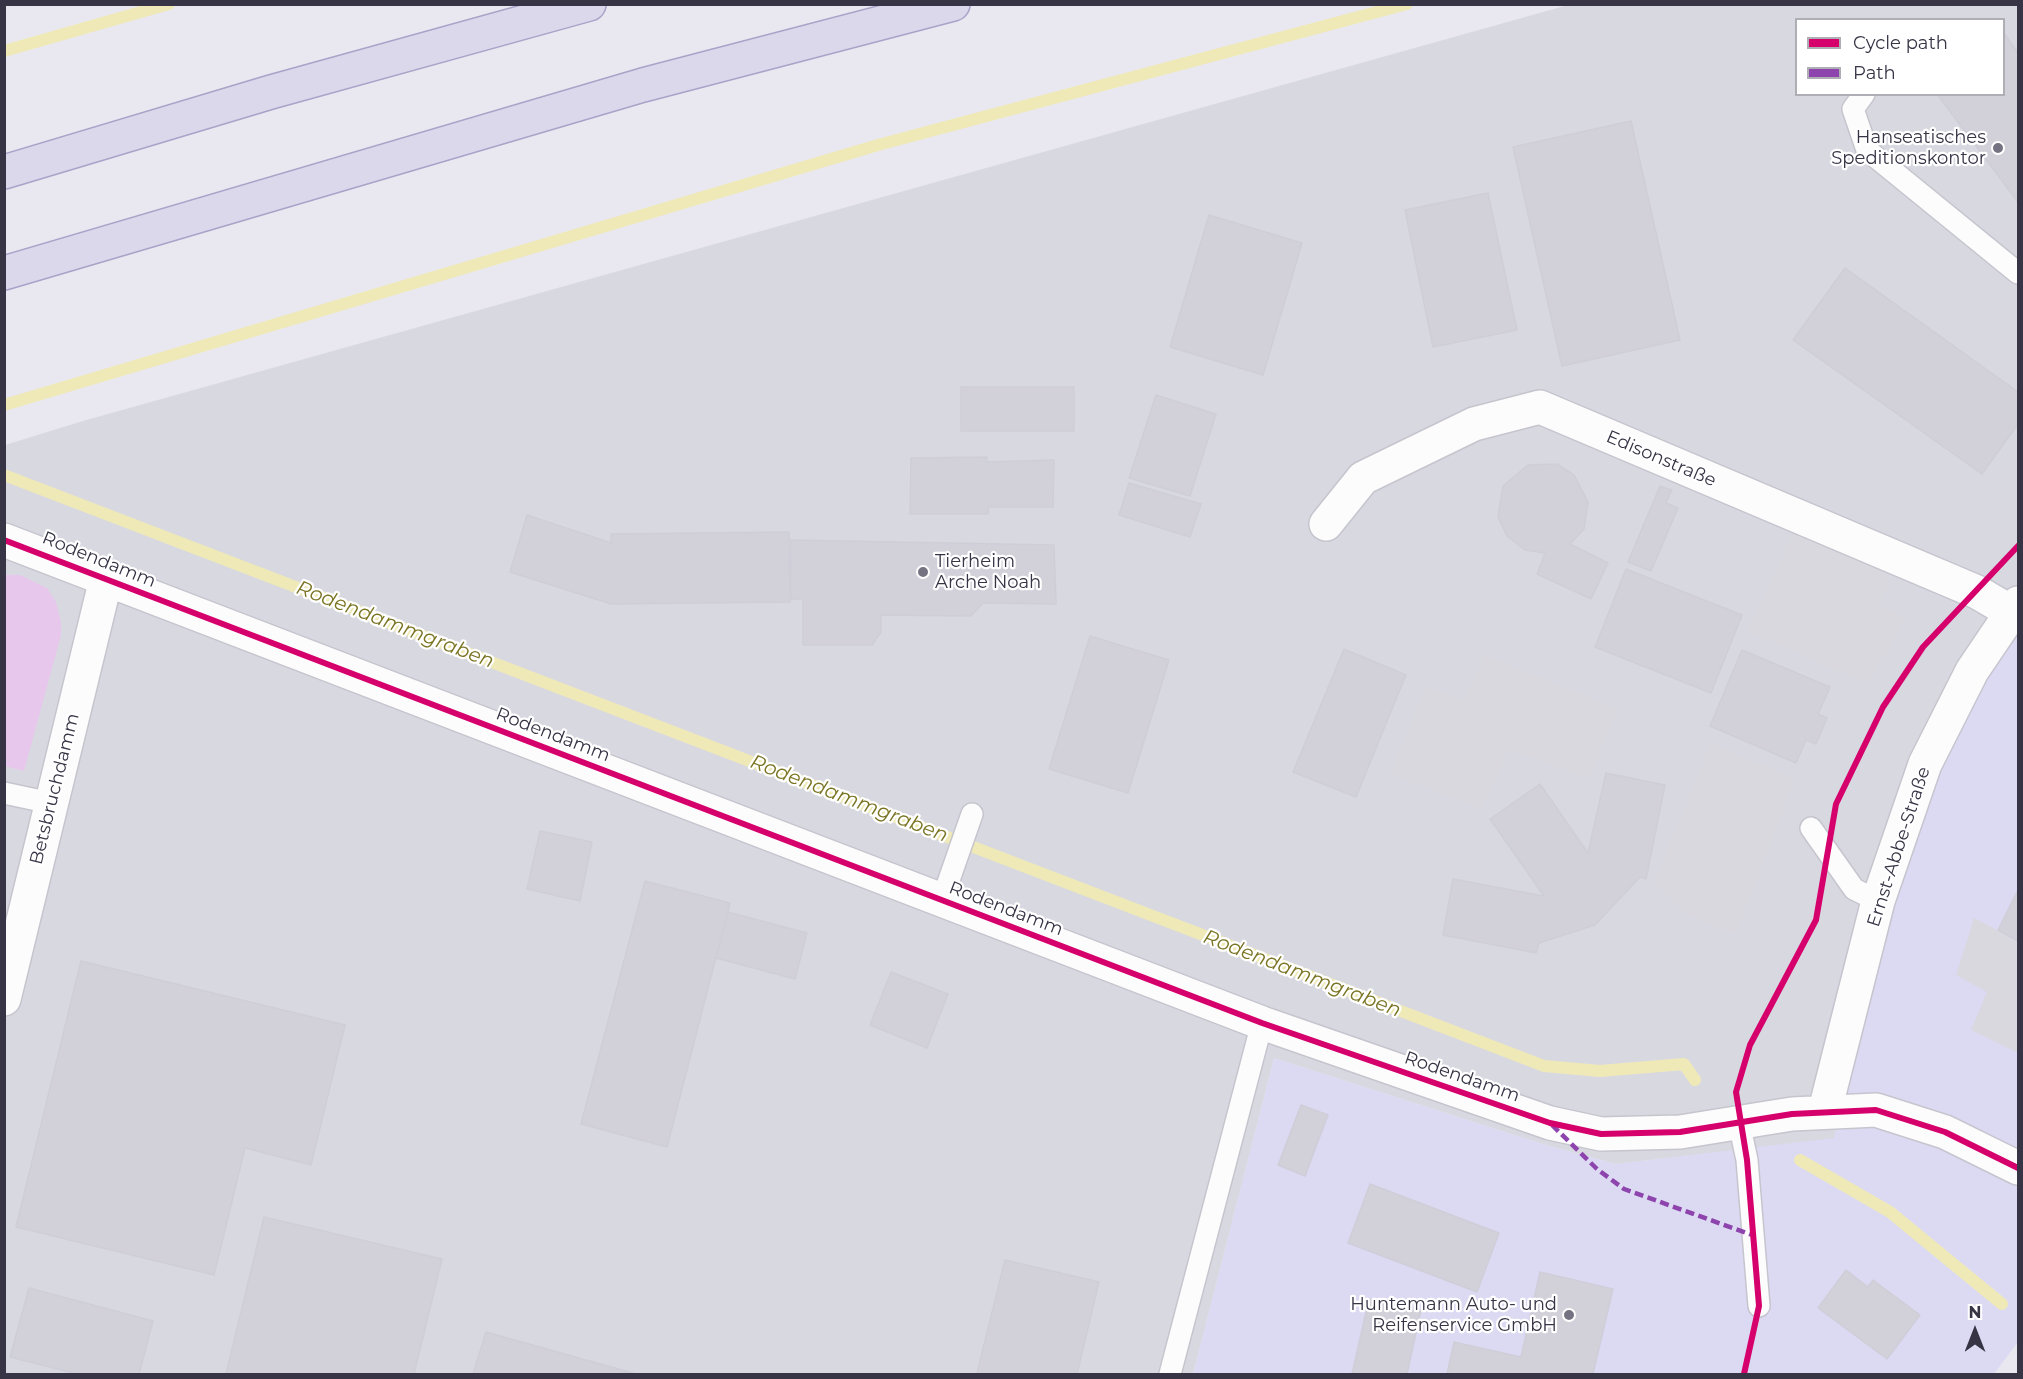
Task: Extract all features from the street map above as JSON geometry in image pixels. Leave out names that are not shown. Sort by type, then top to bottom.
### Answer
[{"type":"highway","points":[[4,172],[270,92],[589,4]]},
{"type":"highway","points":[[4,273],[643,85],[953,4]]},
{"type":"street","name":"Edisonstraße","points":[[1326,524],[1363,477],[1474,424],[1540,407],[2015,608]]},
{"type":"street","name":"Rodendamm","points":[[4,540],[947,886],[1262,1023],[1550,1123],[1601,1134],[1680,1132],[1825,1110],[1876,1110],[1945,1132],[2019,1168]]},
{"type":"street","name":"Betsbruchdamm","points":[[4,999],[106,579]]},
{"type":"street","name":"Ernst-Abbe-Straße","points":[[1825,1110],[1878,901],[1925,764],[1972,671],[2015,608]]},
{"type":"lane","points":[[1863,96],[1853,109],[1867,150],[2019,273]]},
{"type":"lane","points":[[4,793],[51,804]]},
{"type":"lane","points":[[947,886],[972,814]]},
{"type":"lane","points":[[1811,828],[1854,889],[1878,901]]},
{"type":"lane","points":[[1170,1374],[1262,1023]]},
{"type":"lane","points":[[1739,1122],[1747,1160],[1759,1306]]},
{"type":"shaded area","points":[[1568,5],[2018,5],[2018,623],[1984,678],[1936,771],[1882,941],[1834,1138],[1616,1164],[1546,1145],[1274,1058],[1193,1374],[5,1374],[5,445],[83,421]]},
{"type":"shaded area","points":[[1793,532],[1893,574],[1879,604],[1904,616],[1897,635],[1868,684],[1747,631]]},
{"type":"shaded area","points":[[5,575],[20,575],[47,588],[56,602],[61,622],[61,635],[24,771],[5,766]]},
{"type":"shaded area","points":[[2018,623],[2018,1342],[1994,1374],[1193,1374],[1274,1058],[1546,1145],[1616,1164],[1712,1152],[1882,941],[1936,771],[1984,678]]},
{"type":"shaded area","points":[[1484,655],[1617,708],[1610,731],[1588,779],[1509,749],[1482,810],[1390,774],[1426,686],[1463,700]]},
{"type":"shaded area","points":[[1711,743],[1795,779],[1736,935],[1686,915],[1654,881]]},
{"type":"shaded area","points":[[1974,918],[2018,941],[2018,1053],[1971,1030],[1987,992],[1956,975]]},
{"type":"building","name":"Hanseatisches Speditionskontor","points":[[2005,34],[2018,53],[2018,202],[1938,96],[2005,96]]},
{"type":"building","points":[[1631,121],[1680,340],[1562,366],[1513,147]]},
{"type":"building","points":[[1488,193],[1517,330],[1433,347],[1405,210]]},
{"type":"building","points":[[1209,215],[1302,243],[1263,375],[1170,347]]},
{"type":"building","points":[[1845,268],[2018,392],[2018,424],[1982,474],[1793,340]]},
{"type":"building","points":[[961,387],[1074,387],[1074,431],[961,431]]},
{"type":"building","points":[[1156,395],[1216,414],[1190,496],[1129,478]]},
{"type":"building","points":[[987,457],[987,462],[1054,460],[1053,507],[989,507],[988,514],[910,514],[911,458]]},
{"type":"building","points":[[1557,464],[1574,475],[1588,502],[1584,529],[1570,544],[1608,563],[1591,599],[1537,574],[1545,553],[1525,550],[1507,536],[1498,517],[1503,486],[1528,465]]},
{"type":"building","points":[[1129,483],[1201,504],[1190,537],[1119,515]]},
{"type":"building","points":[[1660,486],[1672,490],[1666,503],[1678,508],[1651,571],[1628,562]]},
{"type":"building","points":[[527,515],[611,543],[611,534],[789,532],[790,602],[611,604],[510,572]]},
{"type":"building","name":"Tierheim Arche Noah","points":[[791,540],[1054,545],[1056,604],[983,603],[971,616],[881,615],[881,632],[872,645],[803,645],[803,599],[791,599]]},
{"type":"building","points":[[1626,569],[1742,615],[1711,693],[1595,647]]},
{"type":"building","points":[[1090,636],[1169,660],[1128,793],[1049,769]]},
{"type":"building","points":[[1344,649],[1406,675],[1356,797],[1293,772]]},
{"type":"building","points":[[1742,650],[1830,687],[1818,714],[1827,718],[1816,744],[1806,740],[1796,763],[1710,726]]},
{"type":"building","points":[[1606,773],[1665,785],[1646,879],[1640,877],[1595,925],[1539,943],[1536,953],[1443,935],[1453,879],[1544,896],[1490,819],[1540,784],[1588,853]]},
{"type":"building","points":[[540,831],[592,842],[580,901],[527,889]]},
{"type":"building","points":[[645,881],[730,903],[667,1147],[581,1124]]},
{"type":"building","points":[[2018,890],[2018,941],[1998,930]]},
{"type":"building","points":[[728,912],[807,933],[795,979],[716,958]]},
{"type":"building","points":[[81,961],[345,1025],[311,1165],[245,1148],[214,1275],[16,1227]]},
{"type":"building","points":[[891,972],[948,994],[927,1048],[870,1025]]},
{"type":"building","points":[[1301,1105],[1328,1115],[1305,1176],[1278,1165]]},
{"type":"building","points":[[1370,1184],[1499,1233],[1477,1292],[1348,1243]]},
{"type":"building","points":[[264,1217],[442,1259],[414,1374],[226,1374]]},
{"type":"building","points":[[1005,1260],[1099,1282],[1077,1374],[977,1373]]},
{"type":"building","points":[[1846,1270],[1868,1287],[1873,1280],[1920,1315],[1887,1359],[1818,1308]]},
{"type":"building","name":"Huntemann Auto- und Reifenservice GmbH","points":[[1540,1272],[1613,1289],[1593,1374],[1447,1374],[1454,1342],[1521,1357]]},
{"type":"building","points":[[29,1288],[153,1321],[139,1374],[77,1374],[10,1357]]},
{"type":"building","points":[[1369,1299],[1421,1310],[1407,1374],[1352,1374]]},
{"type":"building","points":[[486,1332],[636,1374],[473,1374]]},
{"type":"waterway","points":[[4,51],[169,4]]},
{"type":"waterway","points":[[4,405],[878,145],[1407,4]]},
{"type":"waterway","name":"Rodendammgraben","points":[[4,475],[1544,1066],[1600,1071],[1684,1064],[1695,1080]]},
{"type":"waterway","name":"Rodendammgraben","points":[[1800,1160],[1890,1212],[2002,1304]]},
{"type":"marked path","points":[[1552,1125],[1597,1169],[1624,1189],[1755,1236]]},
{"type":"cycle path","points":[[4,540],[1262,1023],[1550,1123],[1601,1134],[1680,1132],[1792,1114],[1876,1110],[1945,1132],[2018,1168]]},
{"type":"cycle path","points":[[1744,1374],[1759,1306],[1747,1160],[1736,1092],[1750,1045],[1816,920],[1836,804],[1883,707],[1923,647],[2018,546]]},
{"type":"place","name":"Hanseatisches Speditionskontor","points":[[1998,148]]},
{"type":"place","name":"Tierheim Arche Noah","points":[[923,572]]},
{"type":"place","name":"Huntemann Auto- und Reifenservice GmbH","points":[[1569,1315]]}]
